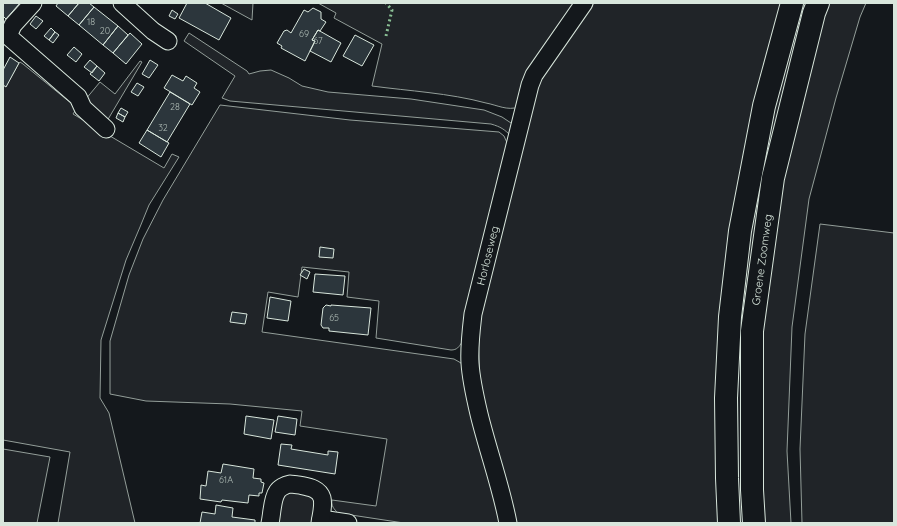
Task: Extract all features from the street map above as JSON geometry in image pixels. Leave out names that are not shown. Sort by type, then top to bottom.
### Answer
[{"type":"main road","points":[[729,523],[726,398],[730,316],[738,246],[764,106],[792,3]]},
{"type":"main road","name":"Groene Zoomweg","points":[[754,523],[752,490],[752,331],[773,178],[814,13],[818,3]]},
{"type":"street","points":[[33,3],[13,25],[8,36],[78,98],[84,108],[106,129]]},
{"type":"street","points":[[122,3],[153,31],[168,41]]},
{"type":"street","name":"Horloseweg","points":[[508,523],[501,492],[483,431],[474,391],[470,364],[472,314],[530,85],[534,75],[584,3]]},
{"type":"street","points":[[270,523],[274,497],[280,489],[290,484],[311,487],[320,494],[323,504],[320,521],[348,523]]},
{"type":"shaded area","points":[[221,3],[253,3],[252,20]]},
{"type":"shaded area","points":[[318,3],[578,3],[519,107],[510,108],[458,97],[372,86],[382,44],[334,18],[336,13]]},
{"type":"shaded area","points":[[594,3],[787,3],[748,148],[724,523],[513,523],[480,394],[478,318],[536,86]]},
{"type":"shaded area","points":[[799,3],[813,3],[766,182],[748,523],[736,523],[735,342],[754,179]]},
{"type":"shaded area","points":[[826,3],[866,3],[860,17],[836,98],[809,199],[792,327],[787,451],[791,523],[761,523],[760,332],[781,178]]},
{"type":"shaded area","points":[[189,33],[247,71],[249,74],[271,70],[302,86],[328,92],[411,99],[484,110],[502,117],[514,125],[511,136],[502,128],[491,124],[230,101],[222,98],[235,76],[184,41]]},
{"type":"shaded area","points":[[140,61],[142,62],[107,121],[85,100],[100,82],[115,94]]},
{"type":"shaded area","points":[[20,62],[77,108],[73,114],[164,168],[172,154],[179,157],[149,205],[126,260],[101,340],[100,398],[109,413],[135,523],[58,523],[70,452],[3,440],[3,85],[6,86]]},
{"type":"shaded area","points":[[220,105],[350,120],[499,132],[504,136],[508,145],[462,342],[458,348],[451,350],[376,338],[379,301],[347,297],[349,272],[302,267],[298,297],[268,292],[262,332],[454,359],[461,363],[466,372],[503,523],[404,523],[338,513],[332,506],[332,500],[376,506],[387,439],[300,426],[302,411],[230,404],[146,401],[110,394],[110,341],[129,275],[143,239],[163,200]]},
{"type":"shaded area","points":[[820,224],[894,233],[894,523],[802,523],[800,449],[805,334]]},
{"type":"shaded area","points":[[3,449],[50,457],[37,523],[3,523]]},
{"type":"shaded area","points":[[287,492],[309,494],[316,501],[313,523],[278,523],[281,499]]},
{"type":"building","points":[[3,3],[20,3],[6,19],[3,16]]},
{"type":"building","points":[[58,3],[79,3],[68,16],[56,6]]},
{"type":"building","points":[[79,3],[89,3],[94,7],[79,25],[68,16]]},
{"type":"building","points":[[187,3],[205,3],[231,18],[219,40],[179,18]]},
{"type":"building","points":[[94,7],[118,26],[103,45],[79,25]]},
{"type":"building","points":[[313,8],[321,12],[321,19],[326,22],[320,31],[318,30],[312,40],[315,41],[305,61],[281,48],[282,46],[277,43],[284,31],[287,30],[291,33],[304,10],[308,12]]},
{"type":"building","points":[[172,10],[178,14],[175,19],[169,16]]},
{"type":"building","points":[[36,16],[43,21],[36,29],[30,24]]},
{"type":"building","points":[[118,26],[128,35],[113,53],[103,45]]},
{"type":"building","points":[[51,28],[55,32],[49,40],[44,36]]},
{"type":"building","points":[[318,30],[341,43],[331,62],[310,51],[315,41],[312,40]]},
{"type":"building","points":[[55,32],[59,35],[53,43],[49,40]]},
{"type":"building","points":[[130,33],[142,44],[126,64],[113,53]]},
{"type":"building","points":[[355,35],[374,45],[362,66],[343,56]]},
{"type":"building","points":[[74,47],[82,54],[76,62],[67,55]]},
{"type":"building","points":[[10,57],[19,63],[6,87],[3,85],[3,70]]},
{"type":"building","points":[[90,60],[97,66],[92,73],[84,67]]},
{"type":"building","points":[[150,60],[158,65],[149,78],[142,74]]},
{"type":"building","points":[[97,66],[105,73],[99,81],[90,74]]},
{"type":"building","points":[[172,75],[183,81],[186,76],[197,83],[194,88],[200,92],[192,105],[164,88]]},
{"type":"building","points":[[137,83],[144,87],[138,96],[131,92]]},
{"type":"building","points":[[170,92],[190,104],[167,142],[147,130]]},
{"type":"building","points":[[121,108],[128,112],[125,117],[118,113]]},
{"type":"building","points":[[118,113],[125,117],[123,122],[116,118]]},
{"type":"building","points":[[147,130],[169,143],[161,157],[139,143]]},
{"type":"building","points":[[320,247],[334,249],[333,258],[319,257]]},
{"type":"building","points":[[304,269],[310,272],[307,279],[300,275]]},
{"type":"building","points":[[315,274],[345,276],[343,295],[313,292]]},
{"type":"building","points":[[270,297],[291,301],[288,321],[267,318]]},
{"type":"building","points":[[326,305],[371,308],[368,335],[329,331],[329,328],[323,328],[321,325],[323,308]]},
{"type":"building","points":[[232,312],[247,314],[245,324],[230,322]]},
{"type":"building","points":[[246,416],[274,420],[271,439],[244,434]]},
{"type":"building","points":[[278,416],[297,419],[295,435],[275,432]]},
{"type":"building","points":[[281,444],[292,445],[291,449],[328,455],[328,451],[338,452],[335,474],[278,465]]},
{"type":"building","points":[[223,464],[254,469],[253,478],[261,479],[261,482],[264,483],[262,493],[259,493],[259,496],[249,495],[248,503],[222,500],[221,502],[200,499],[201,485],[206,486],[208,471],[221,473]]},
{"type":"building","points":[[216,505],[233,508],[232,517],[255,520],[255,523],[200,523],[202,512],[215,514]]},
{"type":"hedge","points":[[386,3],[392,10],[386,36]]}]
